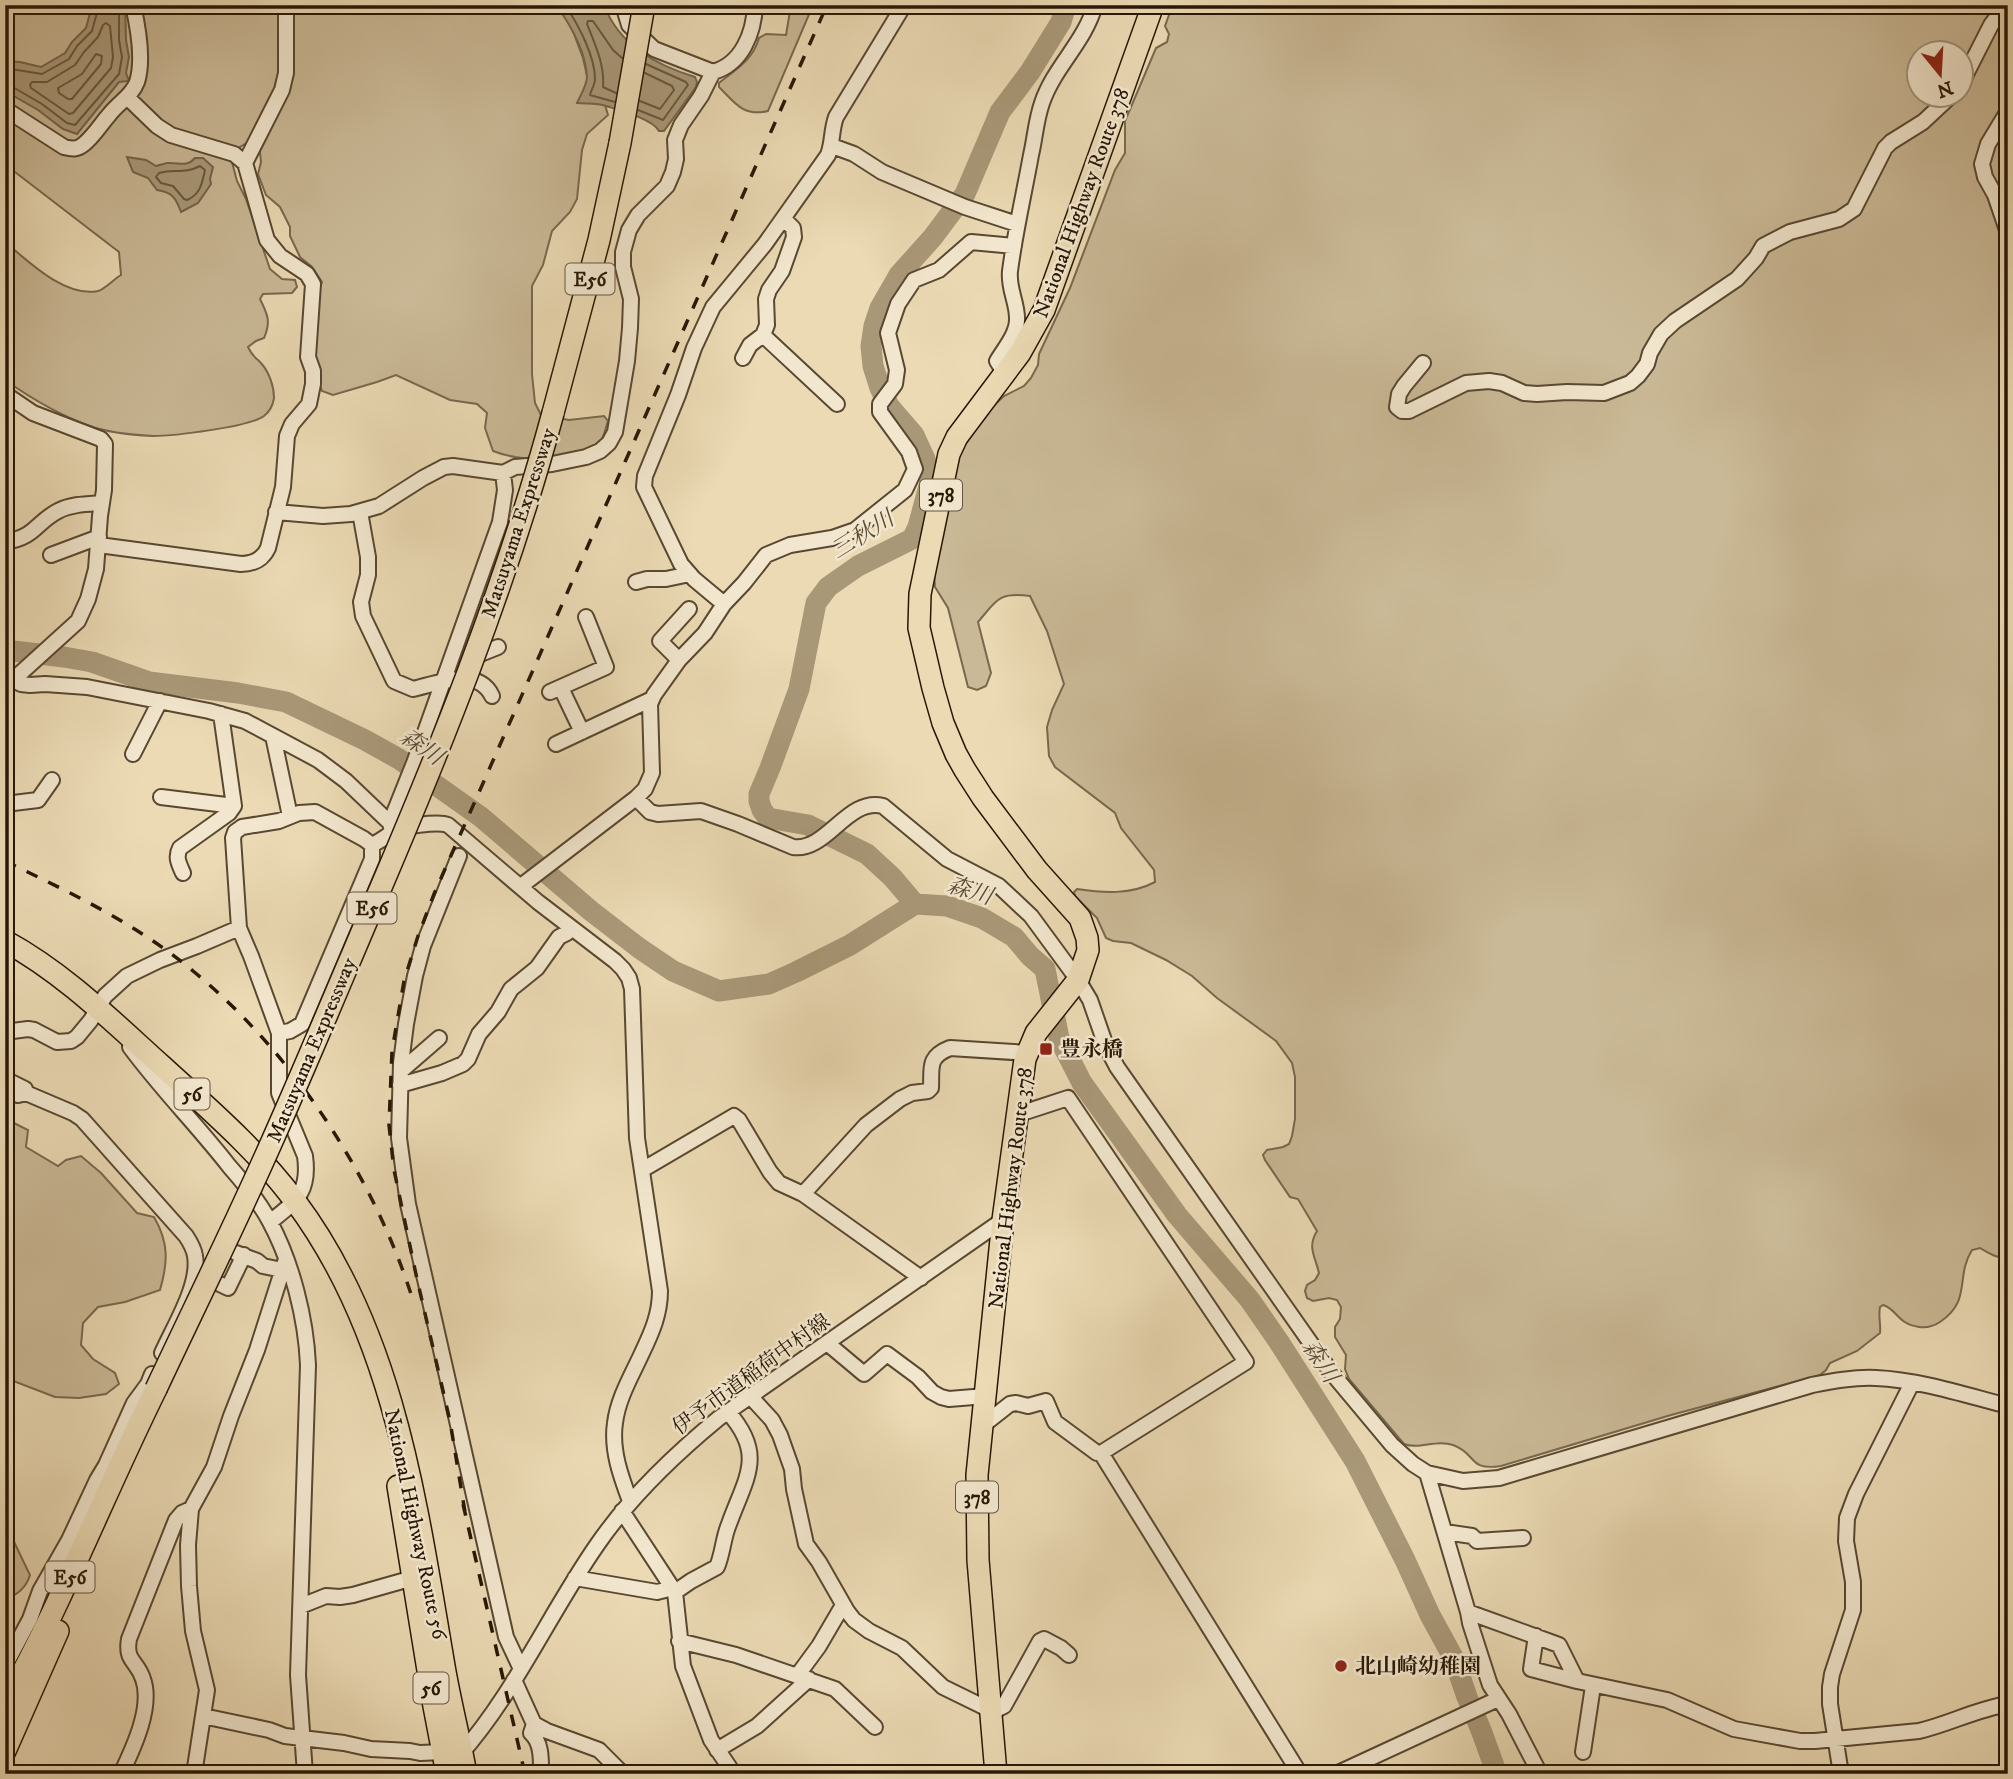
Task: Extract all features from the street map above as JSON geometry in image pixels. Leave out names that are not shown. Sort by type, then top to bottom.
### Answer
[{"type":"highway","name":"Matsuyama Expressway","points":[[5,1705],[59,1602],[128,1446],[272,1141],[394,856],[456,702],[533,486],[600,240],[644,5]]},
{"type":"highway","name":"National Highway Route 378","points":[[996,1774],[978,1560],[977,1475],[1003,1220],[1025,1059],[1032,1043],[1072,987],[1088,950],[1080,918],[1044,880],[983,798],[956,754],[943,723],[922,644],[919,628],[920,594],[949,454],[957,437],[1005,374],[1044,310],[1149,7]]},
{"type":"highway","name":"National Highway Route 56","points":[[5,941],[52,971],[105,1014],[236,1135],[273,1174],[328,1252],[372,1343],[388,1392],[411,1483],[443,1662],[451,1766]]},
{"type":"highway","name":"National Highway Route 56","points":[[343,1280],[377,1396],[398,1486],[412,1578],[451,1766]]},
{"type":"highway","points":[[5,1751],[70,1604],[128,1446]]},
{"type":"street","points":[[5,110],[64,147],[75,149],[84,145],[112,111],[128,98],[137,82],[140,55],[133,5]]},
{"type":"street","points":[[245,163],[274,109],[284,81],[286,5]]},
{"type":"street","points":[[623,5],[629,24],[654,49],[713,72],[735,61],[751,29],[755,5]]},
{"type":"street","points":[[724,604],[681,564],[644,487],[645,476],[694,348],[713,307],[784,219],[828,155],[836,117],[904,5]]},
{"type":"street","points":[[1005,374],[997,361],[1015,331],[1018,319],[1010,286],[1010,272],[1042,102],[1082,38],[1095,5]]},
{"type":"street","points":[[1974,60],[1991,25],[2006,5]]},
{"type":"street","points":[[276,512],[323,516],[360,512],[379,506],[444,467],[503,473],[514,467],[552,464],[586,457],[600,451],[609,443],[615,432],[631,328],[631,299],[623,267],[623,252],[629,230],[638,215],[667,186],[676,159],[676,140],[681,125],[701,96],[713,72]]},
{"type":"street","points":[[51,555],[99,541],[249,564],[258,561],[265,554],[283,487],[287,436],[292,424],[309,404],[313,384],[313,372],[308,357],[313,284],[307,274],[280,256],[267,240],[245,163],[234,154],[171,135],[128,98]]},
{"type":"street","points":[[1423,363],[1399,394],[1397,407],[1402,411],[1409,411],[1466,383],[1502,383],[1524,393],[1537,394],[1604,393],[1630,383],[1647,363],[1661,334],[1675,321],[1737,279],[1763,246],[1790,232],[1839,219],[1854,209],[1885,148],[1923,122],[1938,108]]},
{"type":"street","points":[[2008,111],[1988,144],[1982,163],[2008,233]]},
{"type":"street","points":[[832,146],[854,154],[882,172],[965,207],[1017,224]]},
{"type":"street","points":[[743,358],[750,345],[763,335],[767,325],[766,299],[782,271],[794,237],[793,228],[784,219]]},
{"type":"street","points":[[525,883],[645,789],[652,773],[652,699],[679,660],[705,633],[724,604],[766,555],[790,545],[832,538],[855,530],[905,490],[915,469],[909,452],[880,412],[880,404],[895,384],[897,370],[888,333],[898,304],[914,280],[939,270],[971,242],[1014,246]]},
{"type":"street","points":[[763,335],[837,404]]},
{"type":"street","points":[[5,394],[33,413],[101,439],[105,444],[104,490],[96,569],[84,612],[78,621],[13,679],[21,684],[87,687],[221,714],[245,722],[318,760],[346,782],[391,827],[441,822],[448,825],[525,883],[571,928],[615,961],[629,978],[633,1002],[635,1117],[660,1306],[657,1320],[626,1388],[615,1423],[616,1454],[626,1506],[674,1590],[683,1666],[690,1685],[711,1740],[734,1774]]},
{"type":"street","points":[[372,845],[386,839],[391,827],[500,522],[505,499],[503,473]]},
{"type":"street","points":[[5,542],[30,534],[60,510],[71,506],[102,503]]},
{"type":"street","points":[[360,512],[368,566],[362,609],[394,681],[413,689],[444,679],[478,655],[498,647]]},
{"type":"street","points":[[636,582],[690,575]]},
{"type":"street","points":[[679,660],[660,641],[689,609]]},
{"type":"street","points":[[582,732],[556,690],[606,667],[586,617]]},
{"type":"street","points":[[444,679],[476,680],[485,686],[492,696]]},
{"type":"street","points":[[555,744],[652,699]]},
{"type":"street","points":[[133,754],[160,701]]},
{"type":"street","points":[[183,873],[178,861],[180,848],[229,813],[234,806],[221,714]]},
{"type":"street","points":[[273,736],[290,816]]},
{"type":"street","points":[[5,804],[38,800],[52,780]]},
{"type":"street","points":[[161,797],[234,806]]},
{"type":"street","points":[[636,798],[650,812],[658,814],[701,811],[800,848],[819,839],[866,805],[875,804],[883,806],[947,859],[999,886],[1031,916],[1072,987],[1090,1000],[1116,1067],[1331,1372],[1392,1445],[1427,1473],[1463,1481],[1499,1478],[1812,1385],[1837,1380],[1896,1380],[2008,1406]]},
{"type":"street","points":[[270,1222],[295,1202],[303,1191],[306,1166],[305,1156],[279,1093],[279,1033],[239,928],[233,838],[242,827],[266,824],[299,813],[315,812],[364,838],[372,845],[372,859],[302,1024],[290,1031],[279,1033]]},
{"type":"street","points":[[459,856],[415,976],[401,1078],[399,1138],[408,1204],[506,1637],[534,1724],[531,1733],[536,1738],[540,1751],[541,1774]]},
{"type":"street","points":[[239,928],[127,976],[105,996],[105,1014],[242,1181],[270,1222],[300,1307],[307,1342],[298,1675],[305,1774]]},
{"type":"street","points":[[401,1078],[442,1073],[463,1064],[479,1034],[498,1012],[511,989],[537,968],[559,937],[571,928]]},
{"type":"street","points":[[5,1032],[28,1029],[57,1042],[71,1041],[91,1020],[105,1014]]},
{"type":"street","points":[[401,1078],[439,1038]]},
{"type":"street","points":[[803,1194],[866,1125],[900,1099],[916,1091],[928,1091],[931,1088],[932,1062],[940,1052],[950,1048],[1032,1043]]},
{"type":"street","points":[[5,1079],[25,1089],[26,1093]]},
{"type":"street","points":[[5,1089],[18,1095],[26,1093],[73,1113],[87,1125],[186,1236],[195,1255],[192,1287],[148,1384],[134,1403],[106,1465],[61,1556],[40,1591],[30,1619],[5,1666]]},
{"type":"street","points":[[982,1426],[1010,1404],[1028,1406],[1045,1401],[1055,1422],[1097,1453],[1101,1453],[1246,1362],[1068,1098],[1016,1115]]},
{"type":"street","points":[[642,1170],[734,1116],[779,1183],[803,1194],[921,1278]]},
{"type":"street","name":"伊予市道稲荷中村線","points":[[451,1766],[488,1720],[575,1578],[626,1506],[677,1454],[750,1396],[1003,1220]]},
{"type":"street","points":[[195,1272],[228,1288],[240,1254],[263,1266],[284,1265]]},
{"type":"street","points":[[194,1774],[207,1690],[194,1632],[189,1586],[191,1508],[214,1467],[257,1350],[284,1265]]},
{"type":"street","points":[[827,1343],[864,1374],[887,1354],[918,1377],[932,1392],[941,1396],[949,1399],[986,1396]]},
{"type":"street","points":[[1842,1774],[1830,1704],[1830,1687],[1853,1610],[1854,1599],[1846,1541],[1847,1518],[1856,1494],[1912,1383]]},
{"type":"street","points":[[750,1396],[772,1420],[780,1435],[792,1469],[806,1544],[854,1620],[902,1648],[943,1687],[990,1710],[1004,1706],[1040,1641],[1045,1639],[1069,1655]]},
{"type":"street","points":[[575,1578],[657,1592],[674,1590],[717,1567],[728,1525],[749,1469],[745,1434],[728,1412]]},
{"type":"street","points":[[1101,1453],[1300,1774]]},
{"type":"street","points":[[1427,1473],[1490,1685],[1510,1714],[1540,1774]]},
{"type":"street","points":[[121,1774],[142,1724],[146,1688],[139,1671],[129,1658],[129,1639],[176,1520],[191,1508]]},
{"type":"street","points":[[1445,1532],[1472,1536],[1477,1541],[1523,1538]]},
{"type":"street","points":[[301,1606],[326,1596],[353,1595],[412,1578]]},
{"type":"street","points":[[717,1750],[757,1726],[803,1678],[818,1646],[843,1605]]},
{"type":"street","points":[[1468,1612],[1559,1645],[1577,1681]]},
{"type":"street","points":[[1536,1636],[1531,1669],[1593,1686],[1667,1700],[1734,1729],[1800,1741],[1919,1731],[1986,1708],[2008,1704]]},
{"type":"street","points":[[679,1641],[736,1655],[835,1689],[874,1727]]},
{"type":"street","points":[[1583,1752],[1593,1686]]},
{"type":"street","points":[[1336,1774],[1498,1699]]},
{"type":"street","points":[[203,1716],[285,1736],[371,1749],[420,1753],[451,1766]]},
{"type":"street","points":[[534,1724],[599,1750],[623,1774]]},
{"type":"shaded area","points":[[5,5],[557,5],[571,26],[588,80],[605,105],[608,115],[587,134],[582,150],[577,199],[570,212],[552,231],[543,265],[532,286],[532,374],[535,403],[541,415],[569,420],[604,416],[608,421],[599,444],[574,457],[546,460],[493,451],[485,428],[487,413],[477,404],[450,400],[396,375],[333,395],[322,391],[316,368],[314,337],[316,306],[322,282],[312,267],[300,257],[280,207],[266,195],[258,174],[261,162],[259,143],[254,139],[240,147],[232,162],[237,181],[246,199],[270,269],[282,279],[295,280],[297,287],[292,293],[263,294],[260,299],[268,318],[266,332],[264,338],[248,347],[264,367],[272,384],[273,401],[264,416],[243,424],[193,433],[153,436],[121,433],[67,417],[5,380],[5,242],[36,268],[73,289],[98,291],[121,275],[119,252],[5,167]]},
{"type":"shaded area","points":[[791,5],[813,5],[768,111],[746,110],[719,87],[719,83],[748,58],[759,38],[766,34],[786,35]]},
{"type":"shaded area","points":[[1178,5],[2008,5],[2008,1258],[1997,1257],[1980,1248],[1972,1250],[1964,1270],[1956,1306],[1938,1323],[1924,1327],[1912,1325],[1901,1320],[1883,1305],[1879,1310],[1880,1333],[1857,1351],[1830,1363],[1820,1375],[1671,1415],[1501,1466],[1477,1464],[1461,1449],[1447,1443],[1416,1446],[1404,1444],[1349,1379],[1345,1369],[1346,1355],[1335,1337],[1341,1307],[1337,1300],[1329,1298],[1313,1301],[1307,1298],[1305,1291],[1307,1285],[1315,1280],[1319,1273],[1312,1247],[1317,1231],[1298,1199],[1290,1197],[1263,1155],[1267,1150],[1289,1144],[1292,1136],[1295,1119],[1295,1077],[1292,1063],[1276,1041],[1192,976],[1131,943],[1106,938],[1097,918],[1074,892],[1077,889],[1107,892],[1136,889],[1155,882],[1154,870],[1121,828],[1115,813],[1055,767],[1049,756],[1047,727],[1064,684],[1047,631],[1030,596],[1011,595],[999,599],[978,622],[991,673],[986,686],[977,690],[968,687],[948,608],[935,587],[934,573],[958,455],[989,410],[1004,396],[1024,386],[1038,365],[1039,354],[1070,288],[1115,170],[1125,153],[1125,121],[1156,48],[1167,42],[1169,34],[1165,26],[1169,15]]},
{"type":"shaded area","points":[[14,1123],[28,1130],[26,1147],[58,1166],[66,1160],[81,1156],[101,1173],[137,1213],[154,1217],[159,1226],[166,1253],[160,1290],[125,1302],[98,1307],[83,1323],[81,1345],[93,1359],[115,1373],[119,1384],[106,1394],[79,1398],[55,1397],[5,1380],[5,1127]]},
{"type":"shaded area","points":[[5,1523],[30,1575],[21,1590],[5,1599]]},
{"type":"water","points":[[92,5],[125,5],[129,57],[126,73],[129,81],[119,82],[77,134],[63,129],[38,110],[5,91],[5,61],[41,67],[65,53],[86,28]]},
{"type":"water","points":[[604,5],[619,31],[640,52],[695,77],[696,87],[664,131],[659,131],[643,119],[619,110],[599,104],[577,103],[587,77],[584,58],[557,6]]},
{"type":"water","points":[[127,157],[146,160],[156,166],[167,163],[185,164],[195,158],[203,158],[213,167],[211,184],[198,203],[181,212],[173,196],[157,190],[148,178],[133,172]]},
{"type":"waterway","name":"三秋川","points":[[915,904],[892,877],[867,854],[808,825],[768,818],[762,810],[759,794],[799,689],[816,603],[828,587],[858,566],[912,539],[918,527],[930,482],[925,459],[914,435],[889,406],[873,366],[871,346],[880,308],[899,275],[933,237],[965,194],[1000,112],[1030,72],[1061,22],[1066,5]]},
{"type":"waterway","name":"森川","points":[[5,650],[92,662],[149,682],[286,702],[399,759],[481,817],[591,911],[639,948],[673,971],[719,991],[769,984],[850,945],[915,904],[947,906],[982,918],[1014,937],[1045,969],[1059,1038],[1082,1083],[1177,1215],[1250,1300],[1355,1461],[1454,1659],[1497,1774]]},
{"type":"railway","points":[[465,1512],[450,1421],[394,1170],[389,1125],[392,1051],[404,981],[434,894],[827,5]]},
{"type":"railway","points":[[5,861],[103,910],[149,938],[193,971],[263,1038],[295,1077],[351,1160],[374,1204],[411,1294]]},
{"type":"railway","points":[[463,1504],[525,1774]]},
{"type":"place","name":"豊永橋","points":[[1046,1049]]},
{"type":"place","name":"北山崎幼稚園","points":[[1341,1666]]}]
